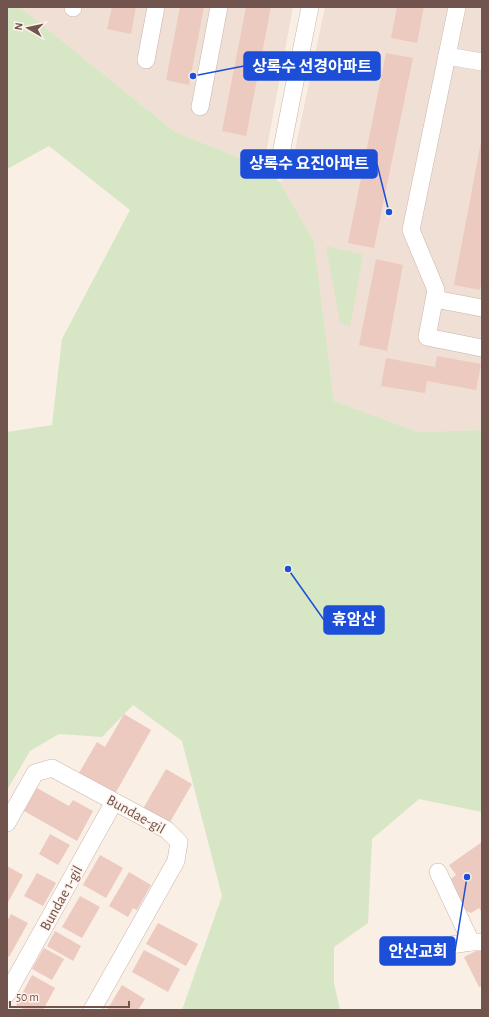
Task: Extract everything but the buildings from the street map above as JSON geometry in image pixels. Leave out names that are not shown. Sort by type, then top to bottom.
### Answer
[{"type":"street","points":[[146,60],[156,7]]},
{"type":"street","points":[[200,107],[219,7]]},
{"type":"street","points":[[280,159],[310,7]]},
{"type":"street","points":[[458,7],[411,230],[436,290],[427,337],[482,348]]},
{"type":"street","points":[[447,56],[482,62]]},
{"type":"street","points":[[434,299],[482,308]]},
{"type":"street","name":"Bundae-gil","points":[[7,823],[35,773],[52,768],[167,830],[179,842],[176,861],[92,1010]]},
{"type":"street","name":"Bundae 1-gil","points":[[7,994],[114,802]]},
{"type":"street","points":[[437,947],[477,942],[438,872]]},
{"type":"shaded area","points":[[20,7],[293,7],[266,153],[257,165],[175,132]]},
{"type":"shaded area","points":[[325,7],[482,7],[482,430],[418,432],[334,401],[314,242],[280,182],[291,169]]},
{"type":"green space","points":[[7,7],[20,7],[175,132],[257,165],[280,182],[314,242],[334,401],[418,432],[482,430],[482,812],[419,799],[372,839],[368,923],[334,947],[334,983],[340,1010],[182,1010],[222,896],[182,741],[133,705],[102,737],[59,734],[30,751],[7,790],[7,432],[52,425],[62,339],[130,210],[49,146],[7,169]]},
{"type":"green space","points":[[326,246],[363,255],[350,326],[340,323]]},
{"type":"place","name":"상록수 선경아파트","points":[[193,76]]},
{"type":"place","name":"상록수 요진아파트","points":[[389,212]]},
{"type":"place","name":"휴암산","points":[[288,569]]},
{"type":"place","name":"안산교회","points":[[467,877]]}]
